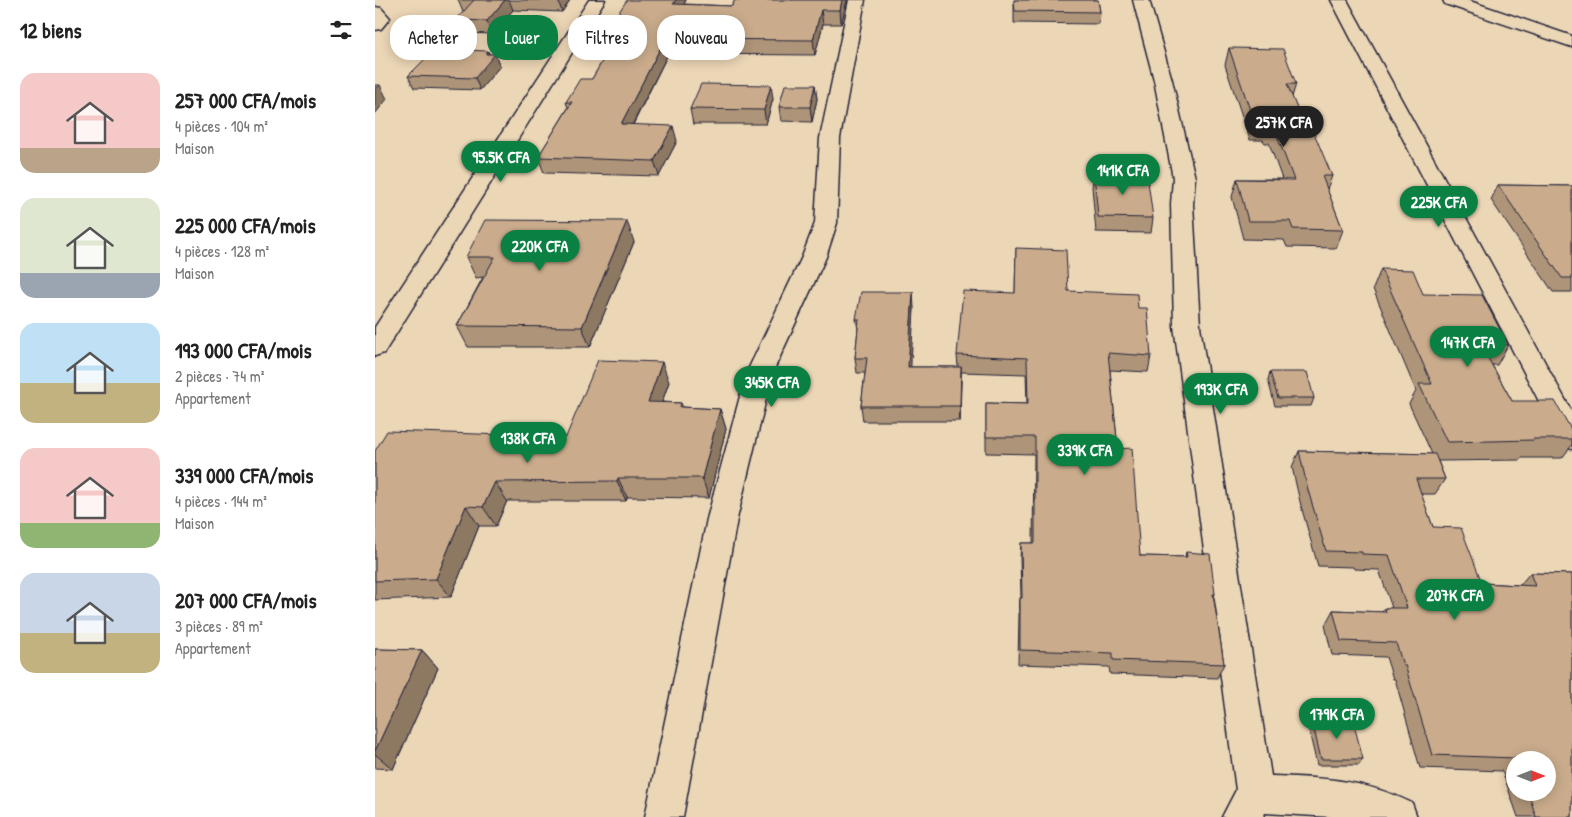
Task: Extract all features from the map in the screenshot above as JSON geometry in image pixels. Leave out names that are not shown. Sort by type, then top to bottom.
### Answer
[{"type":"street","points":[[375,347],[597,0]]},
{"type":"street","points":[[664,817],[722,519],[759,374],[814,257],[826,223],[830,138],[857,0]]},
{"type":"street","points":[[1141,0],[1163,80],[1183,178],[1182,204],[1187,326],[1248,806],[1346,800],[1384,809],[1398,817]]},
{"type":"street","points":[[1339,0],[1572,438]]},
{"type":"street","points":[[1451,0],[1572,42]]},
{"type":"street","points":[[375,12],[381,18],[375,26]]},
{"type":"building","points":[[474,0],[505,0],[492,15],[487,15],[487,21],[477,21],[477,15],[460,15]]},
{"type":"building","points":[[627,0],[676,0],[673,4],[732,6],[735,0],[842,0],[840,10],[821,10],[813,40],[745,40],[745,15],[657,15],[657,54],[621,124],[673,126],[654,161],[538,157],[572,102],[566,102],[580,79],[592,79],[603,60],[647,60],[647,15],[617,15]]},
{"type":"building","points":[[1014,0],[1098,0],[1100,12],[1015,11]]},
{"type":"building","points":[[1229,48],[1283,49],[1296,84],[1287,84],[1307,133],[1314,133],[1332,176],[1322,176],[1343,230],[1293,229],[1290,221],[1248,221],[1237,179],[1294,180],[1273,125],[1269,125],[1268,122],[1254,122]]},
{"type":"building","points":[[477,51],[487,51],[487,60],[490,60],[475,78],[408,76],[424,60],[477,60]]},
{"type":"building","points":[[701,84],[771,85],[764,110],[690,109]]},
{"type":"building","points":[[785,85],[815,85],[810,107],[779,107]]},
{"type":"building","points":[[1094,173],[1147,174],[1153,218],[1098,217]]},
{"type":"building","points":[[1498,185],[1572,186],[1572,278],[1562,278]]},
{"type":"building","points":[[485,220],[627,221],[582,327],[457,326],[495,257],[466,257]]},
{"type":"building","points":[[1016,248],[1066,250],[1068,291],[1137,294],[1138,308],[1147,308],[1151,356],[1108,353],[1118,449],[1132,448],[1140,556],[1187,557],[1186,552],[1210,554],[1215,594],[1213,594],[1224,664],[1113,660],[1113,653],[1020,650],[1020,598],[1022,598],[1021,543],[1035,543],[1035,437],[986,437],[986,403],[1028,404],[1027,358],[957,355],[963,291],[1015,293]]},
{"type":"building","points":[[1381,269],[1413,270],[1423,294],[1482,295],[1508,345],[1480,344],[1512,401],[1555,401],[1572,431],[1572,439],[1447,442],[1419,384],[1432,384]]},
{"type":"building","points":[[861,292],[913,292],[908,367],[961,367],[960,406],[861,406],[867,358],[855,358],[859,319],[856,319]]},
{"type":"building","points":[[598,360],[662,362],[648,402],[681,403],[680,407],[720,409],[702,478],[618,478],[617,481],[495,482],[483,507],[466,506],[436,579],[375,581],[375,451],[387,431],[566,437]]},
{"type":"building","points":[[1270,372],[1307,372],[1314,398],[1278,398]]},
{"type":"building","points":[[1299,451],[1435,454],[1445,479],[1416,479],[1433,527],[1461,528],[1482,583],[1535,586],[1530,573],[1572,574],[1572,817],[1536,817],[1531,801],[1556,801],[1556,751],[1506,751],[1506,758],[1432,755],[1405,665],[1403,665],[1396,643],[1341,641],[1333,610],[1386,612],[1385,608],[1407,608],[1389,555],[1326,551]]},
{"type":"building","points":[[375,649],[422,650],[375,751]]},
{"type":"building","points":[[1312,721],[1353,721],[1363,759],[1321,759]]}]
